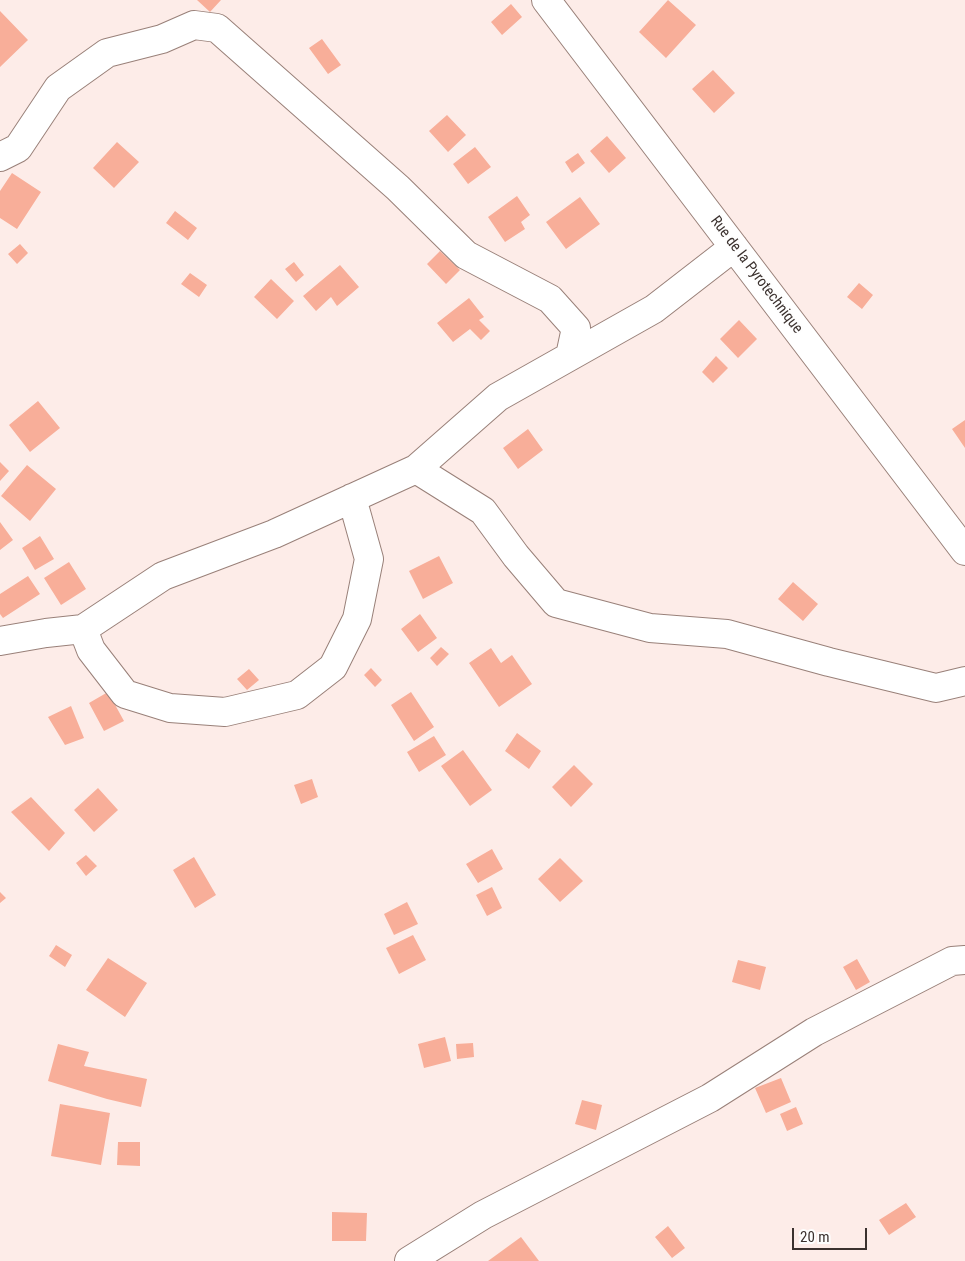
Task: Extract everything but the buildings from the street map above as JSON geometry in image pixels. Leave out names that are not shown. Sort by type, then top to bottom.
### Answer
[{"type":"street","name":"Rue de la Pyrotechnique","points":[[546,0],[563,25],[965,551]]},
{"type":"street","points":[[0,157],[18,148],[58,88],[107,53],[162,39],[194,24],[218,28],[398,188],[466,255],[550,299],[576,328],[570,356]]},
{"type":"street","points":[[0,641],[83,629],[163,576],[274,534],[416,469],[498,397],[654,309],[734,247]]},
{"type":"street","points":[[416,469],[483,511],[516,556],[556,602],[650,628],[727,634],[828,662],[936,688],[965,681]]},
{"type":"street","points":[[83,629],[91,650],[125,694],[170,708],[225,712],[297,695],[333,666],[357,619],[369,559],[352,498]]},
{"type":"street","points":[[409,1261],[483,1215],[710,1098],[814,1032],[952,961],[965,960]]}]
